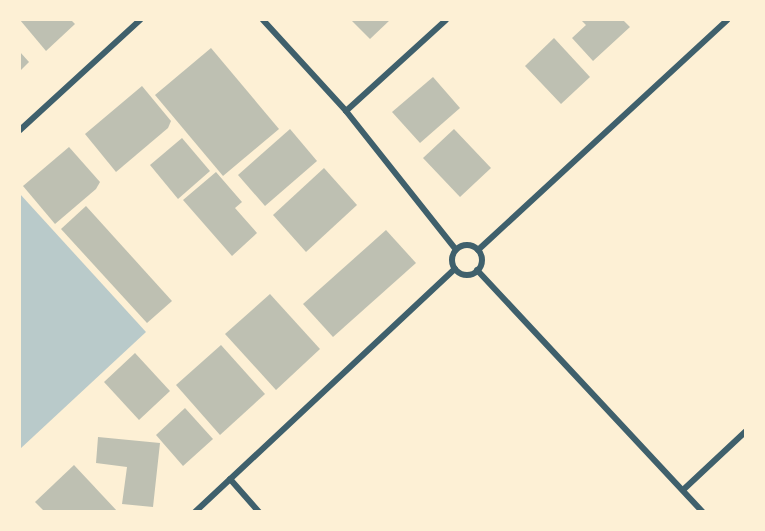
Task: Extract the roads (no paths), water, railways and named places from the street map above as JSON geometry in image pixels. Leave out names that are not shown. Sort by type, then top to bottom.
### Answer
[{"type":"street","points":[[20,130],[140,20]]},
{"type":"street","points":[[263,20],[346,111],[456,250]]},
{"type":"street","points":[[346,111],[446,20]]},
{"type":"street","points":[[478,250],[726,20]]},
{"type":"street","points":[[470,245],[478,250],[482,258],[477,270],[464,275],[455,269],[452,257],[456,250],[470,245]]},
{"type":"street","points":[[195,512],[455,269]]},
{"type":"street","points":[[477,270],[703,512]]},
{"type":"street","points":[[683,489],[746,431]]},
{"type":"street","points":[[230,479],[260,512]]}]
